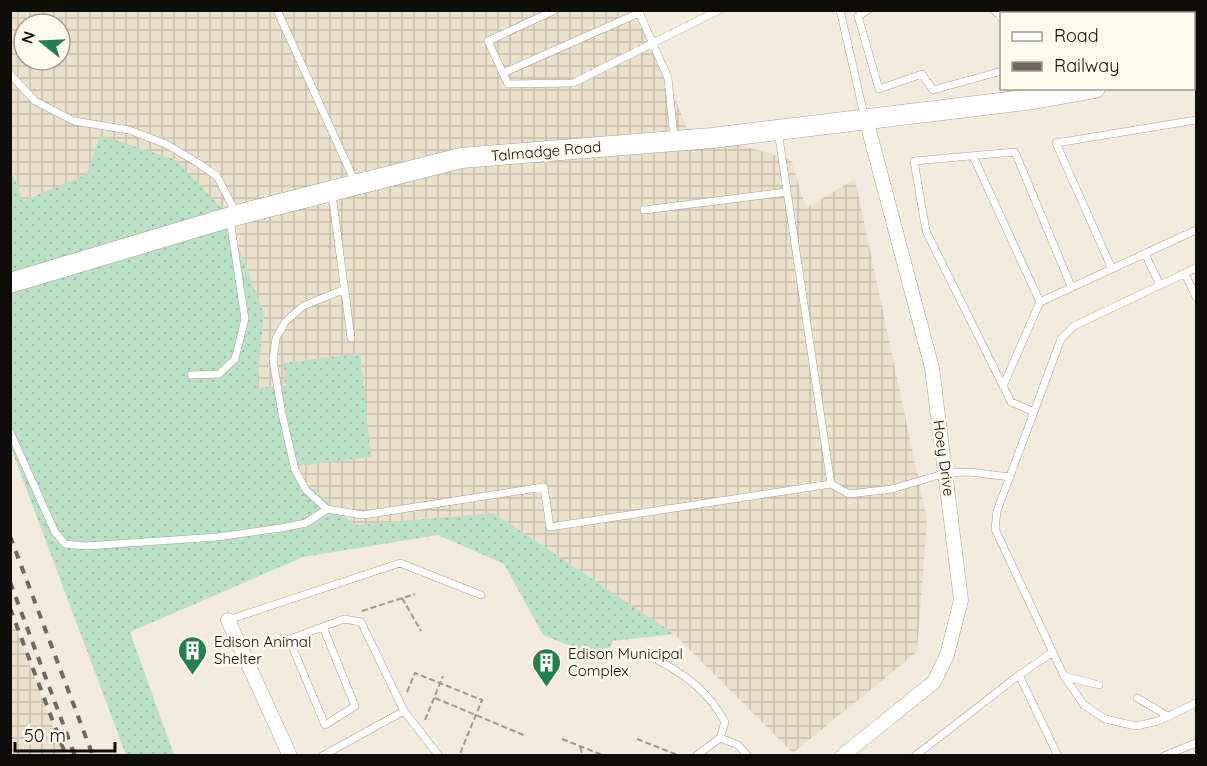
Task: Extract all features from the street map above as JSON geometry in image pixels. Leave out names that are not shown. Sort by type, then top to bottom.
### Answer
[{"type":"street","name":"Talmadge Road","points":[[10,283],[234,216],[461,158],[674,141],[1033,99],[1084,90]]},
{"type":"street","name":"Hoey Drive","points":[[843,756],[934,682],[947,655],[961,600],[932,368],[866,119]]},
{"type":"street","points":[[228,620],[290,756]]},
{"type":"lane","points":[[277,10],[321,103],[356,185]]},
{"type":"lane","points":[[555,10],[488,41],[508,84],[573,83],[719,10]]},
{"type":"lane","points":[[840,10],[866,119]]},
{"type":"lane","points":[[868,10],[858,16],[879,89],[922,74],[933,90],[1000,73]]},
{"type":"lane","points":[[503,73],[639,12],[668,78],[674,141]]},
{"type":"lane","points":[[10,74],[35,101],[74,121],[129,130],[166,144],[217,176],[234,216],[245,319],[234,358],[219,374],[191,375]]},
{"type":"lane","points":[[1112,269],[1056,143],[1197,120]]},
{"type":"lane","points":[[778,129],[831,484]]},
{"type":"lane","points":[[1034,412],[1011,402],[926,231],[914,160],[1015,152],[1071,286]]},
{"type":"lane","points":[[973,156],[1040,302]]},
{"type":"lane","points":[[332,191],[351,338]]},
{"type":"lane","points":[[644,210],[787,192]]},
{"type":"lane","points":[[1003,386],[1040,302],[1197,230]]},
{"type":"lane","points":[[1145,254],[1160,285]]},
{"type":"lane","points":[[1196,705],[1136,726],[1105,719],[1084,705],[1064,676],[995,529],[997,511],[1061,339],[1074,326],[1197,268]]},
{"type":"lane","points":[[1185,274],[1197,297]]},
{"type":"lane","points":[[345,288],[303,306],[285,322],[276,338],[273,360],[295,470],[306,490],[327,509],[363,515],[544,487],[550,527],[831,484],[849,494],[892,489],[946,473],[969,472],[1010,477]]},
{"type":"lane","points":[[10,432],[55,532],[65,544],[86,546],[217,537],[306,523],[327,509]]},
{"type":"lane","points":[[228,620],[400,563],[481,595]]},
{"type":"lane","points":[[279,643],[344,619],[361,622],[405,711],[439,756]]},
{"type":"lane","points":[[289,639],[325,725],[355,706],[323,627]]},
{"type":"lane","points":[[915,756],[1019,675],[1053,652]]},
{"type":"lane","points":[[659,661],[700,687],[718,708],[725,722],[720,738],[696,756]]},
{"type":"lane","points":[[1019,675],[1058,756]]},
{"type":"lane","points":[[1064,676],[1099,685]]},
{"type":"lane","points":[[1137,698],[1168,716]]},
{"type":"lane","points":[[322,756],[405,711]]},
{"type":"lane","points":[[720,738],[738,745],[747,756]]},
{"type":"lane","points":[[1164,756],[1197,743]]},
{"type":"path","points":[[354,614],[415,594]]},
{"type":"path","points":[[402,598],[421,631]]},
{"type":"path","points":[[406,694],[415,673],[482,700],[459,756]]},
{"type":"path","points":[[423,722],[443,676]]},
{"type":"path","points":[[435,698],[525,736]]},
{"type":"path","points":[[562,739],[605,756]]},
{"type":"path","points":[[637,739],[678,755]]},
{"type":"path","points":[[580,747],[583,756]]},
{"type":"shaded area","points":[[10,11],[640,11],[687,129],[791,160],[806,208],[855,179],[927,520],[917,652],[793,753],[674,634],[494,513],[355,525],[287,466],[371,457],[284,363],[286,385],[257,388],[264,314],[88,174],[23,201],[11,165]]},
{"type":"shaded area","points":[[11,614],[63,755],[11,755]]},
{"type":"green space","points":[[100,135],[176,160],[225,212],[264,314],[257,388],[285,385],[283,363],[360,353],[371,457],[288,467],[355,525],[494,513],[674,634],[613,641],[605,660],[543,635],[504,564],[438,535],[303,557],[130,632],[174,755],[126,755],[11,448],[10,165],[23,201],[87,174]]},
{"type":"railway","points":[[10,536],[93,756]]},
{"type":"railway","points":[[10,582],[75,756]]},
{"type":"railway","points":[[10,608],[66,756]]},
{"type":"place","name":"Edison Animal Shelter","points":[[193,676]]},
{"type":"place","name":"Edison Municipal Complex","points":[[547,688]]}]
